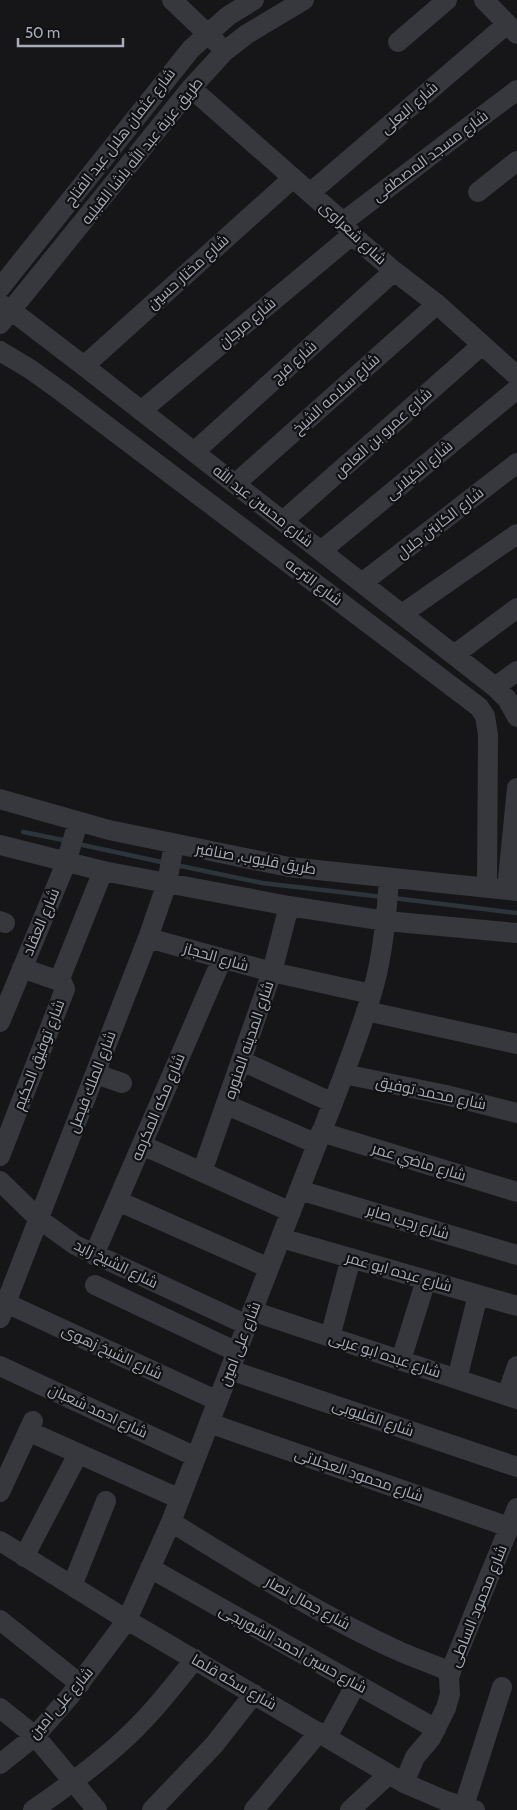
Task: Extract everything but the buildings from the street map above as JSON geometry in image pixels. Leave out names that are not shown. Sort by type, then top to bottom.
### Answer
[{"type":"street","points":[[172,0],[225,51]]},
{"type":"street","name":"طريق عزبة عبد الله باشا القبليه","points":[[4,313],[191,88],[225,51],[247,34],[304,0]]},
{"type":"street","points":[[398,42],[447,0]]},
{"type":"street","points":[[484,0],[512,29]]},
{"type":"street","name":"شارع عثمان هلال عبد الفتاح","points":[[0,288],[174,69],[207,33],[245,2]]},
{"type":"street","name":"شارع البعلى","points":[[310,193],[512,29]]},
{"type":"street","name":"شارع شعراوى","points":[[191,88],[310,193],[394,271],[438,304],[517,376]]},
{"type":"street","name":"شارع مسجد المصطفى","points":[[348,229],[517,90]]},
{"type":"street","points":[[478,192],[517,161]]},
{"type":"street","name":"شارع مختار حسين","points":[[84,366],[293,178]]},
{"type":"street","name":"شارع مرجان","points":[[141,411],[348,229]]},
{"type":"street","name":"شارع فرج","points":[[194,452],[394,271]]},
{"type":"street","name":"شارع سلامه الشيخ","points":[[235,484],[438,304]]},
{"type":"street","name":"شارع محسن عبد الله","points":[[4,313],[84,366],[495,687],[507,699],[517,717]]},
{"type":"street","name":"شارع عمرو بن العاص","points":[[283,522],[482,344]]},
{"type":"street","name":"شارع الترعه","points":[[0,351],[30,369],[62,392],[479,707],[485,716],[488,735],[486,887]]},
{"type":"street","name":"شارع الكيلانى","points":[[321,551],[517,389]]},
{"type":"street","name":"شارع الكابتن جلال","points":[[362,583],[517,463]]},
{"type":"street","points":[[402,614],[517,534]]},
{"type":"street","points":[[454,655],[517,608]]},
{"type":"street","points":[[495,687],[517,671]]},
{"type":"street","name":"طريق قليوب, صنافير","points":[[0,799],[110,830],[289,867],[512,890]]},
{"type":"street","points":[[512,890],[516,800]]},
{"type":"street","name":"شارع العقاد","points":[[0,1022],[66,862],[78,822]]},
{"type":"street","name":"شارع الملك فيصل","points":[[3,1310],[148,938],[167,884],[174,844]]},
{"type":"street","points":[[0,845],[103,871],[289,906],[386,921],[517,933]]},
{"type":"street","name":"شارع توفيق الحكيم","points":[[0,1156],[65,988],[61,982],[103,871]]},
{"type":"street","name":"شارع على امين","points":[[0,1764],[35,1736],[80,1684],[127,1620],[171,1522],[333,1103],[369,1003],[377,976],[386,921],[389,878]]},
{"type":"street","name":"شارع المدينه المنوره","points":[[202,1172],[272,972],[289,906]]},
{"type":"street","name":"شارع الحجاز","points":[[148,938],[272,972],[369,1003],[517,1044]]},
{"type":"street","name":"شارع مكه المكرمه","points":[[94,1255],[222,959]]},
{"type":"street","points":[[22,968],[61,982]]},
{"type":"street","points":[[242,1061],[333,1103]]},
{"type":"street","points":[[96,1074],[122,1083]]},
{"type":"street","name":"شارع محمد توفيق","points":[[344,1074],[446,1095],[517,1113]]},
{"type":"street","name":"شارع ماضي عمر","points":[[227,1104],[319,1138],[517,1192]]},
{"type":"street","points":[[142,1145],[291,1212]]},
{"type":"street","name":"شارع الشيخ زايد","points":[[0,1181],[56,1233],[94,1255],[250,1318]]},
{"type":"street","name":"شارع رجب صابر","points":[[299,1190],[517,1255]]},
{"type":"street","points":[[118,1200],[269,1268]]},
{"type":"street","name":"شارع عبده ابو عمر","points":[[281,1238],[517,1306]]},
{"type":"street","points":[[330,1337],[351,1258]]},
{"type":"street","points":[[401,1360],[426,1280]]},
{"type":"street","name":"شارع القليوبى","points":[[96,1285],[233,1361],[517,1467]]},
{"type":"street","points":[[457,1379],[478,1295]]},
{"type":"street","name":"شارع الشيخ زهوى","points":[[3,1310],[218,1401]]},
{"type":"street","name":"شارع عبده ابو عربى","points":[[250,1318],[330,1337],[512,1397]]},
{"type":"street","name":"شارع احمد شعبان","points":[[0,1366],[196,1456]]},
{"type":"street","points":[[512,1397],[517,1366]]},
{"type":"street","name":"شارع محمود العجلاتى","points":[[209,1423],[514,1521]]},
{"type":"street","points":[[0,1492],[31,1426],[78,1454],[180,1499]]},
{"type":"street","points":[[9,1550],[78,1454]]},
{"type":"street","points":[[72,1586],[106,1501]]},
{"type":"street","name":"شارع محمود الساطى","points":[[396,1778],[431,1738],[436,1729],[448,1702],[451,1672],[486,1581],[514,1521]]},
{"type":"street","name":"شارع جمال نصار","points":[[171,1522],[268,1581],[344,1624],[401,1652],[451,1672]]},
{"type":"street","name":"شارع سكه قلما","points":[[9,1550],[396,1778],[446,1801],[470,1808]]},
{"type":"street","name":"شارع حسين احمد الشوربجى","points":[[150,1568],[436,1729]]},
{"type":"street","points":[[0,1620],[80,1684]]},
{"type":"street","points":[[33,1810],[74,1782],[120,1744],[159,1703],[194,1659]]},
{"type":"street","points":[[254,1810],[323,1734],[356,1684]]},
{"type":"street","points":[[470,1808],[502,1687]]},
{"type":"street","points":[[152,1810],[214,1744],[254,1694]]},
{"type":"street","points":[[0,1708],[35,1736],[97,1810]]},
{"type":"street","points":[[350,1810],[396,1778]]},
{"type":"waterway","points":[[23,832],[68,841]]},
{"type":"waterway","points":[[78,844],[166,863]]},
{"type":"waterway","points":[[176,865],[262,883],[383,897]]},
{"type":"waterway","points":[[393,898],[517,913]]}]
